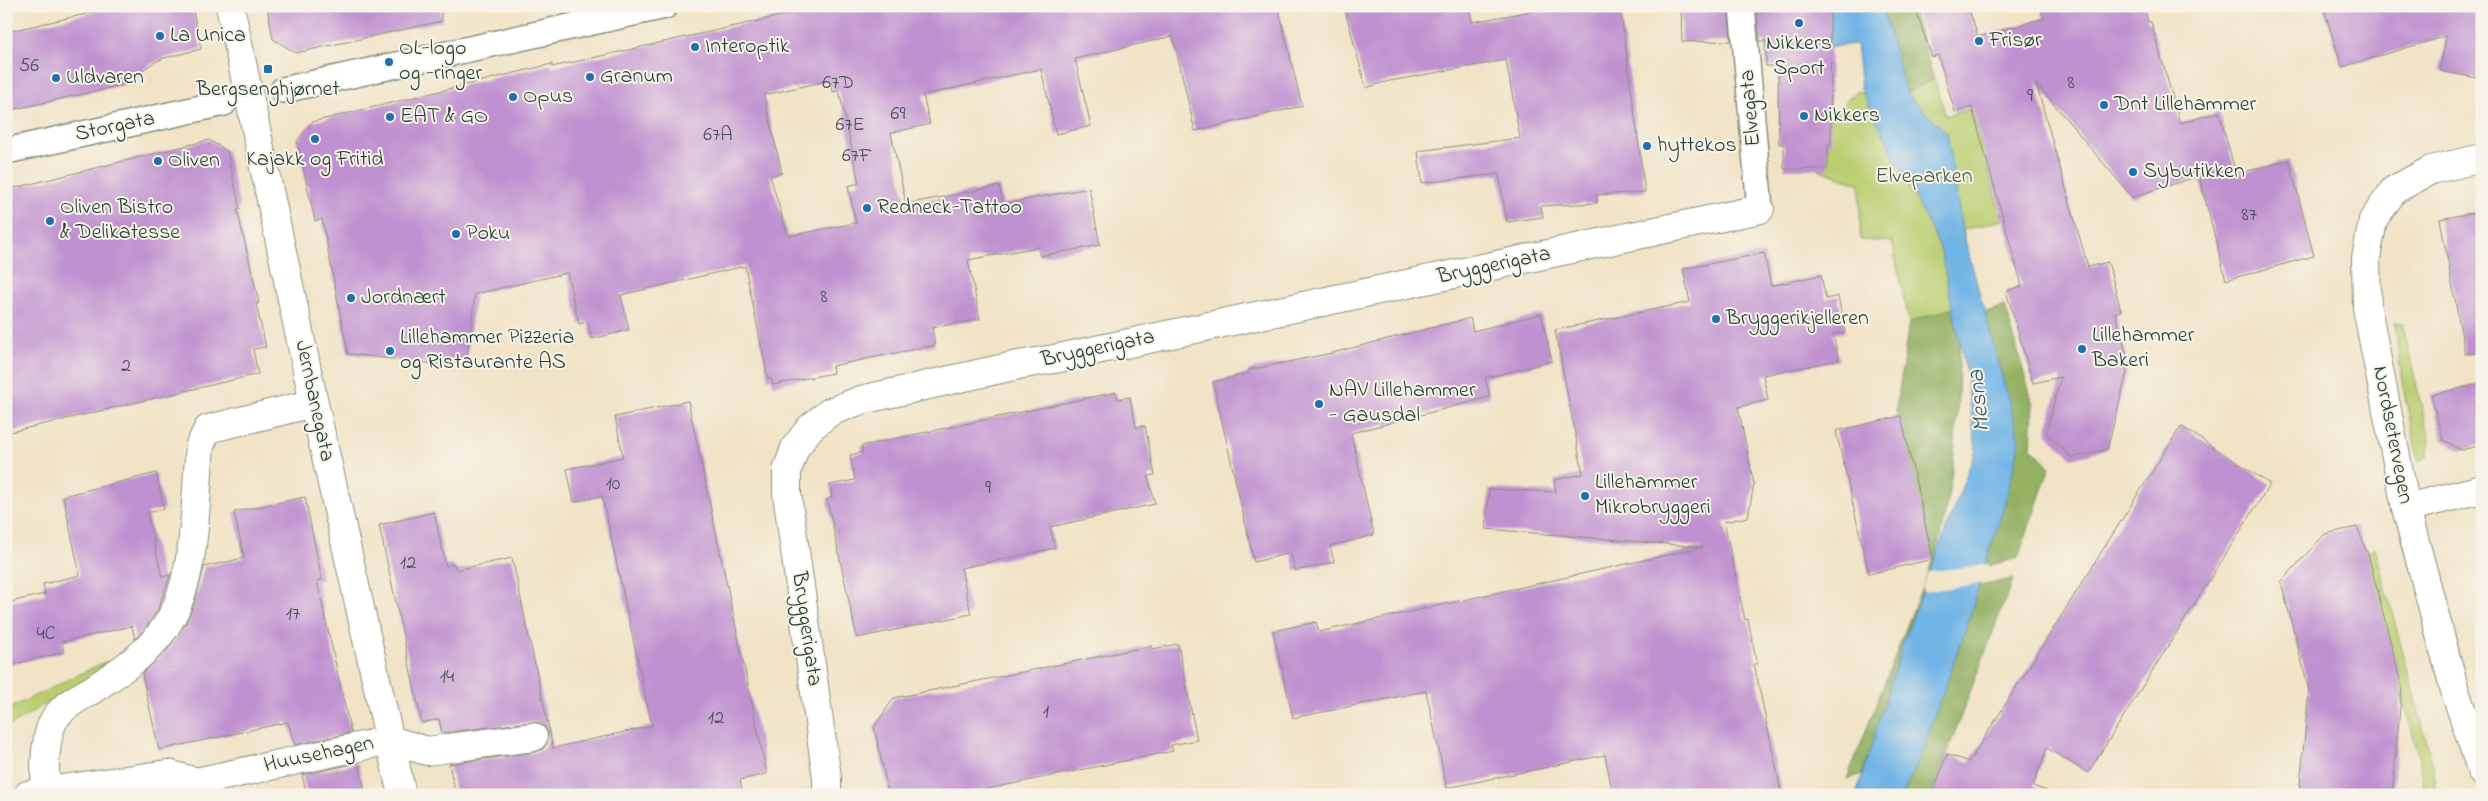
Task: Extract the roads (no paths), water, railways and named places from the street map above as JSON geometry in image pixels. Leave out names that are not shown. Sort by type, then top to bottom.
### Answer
[{"type":"street","name":"Jernbanegata","points":[[230,6],[314,402],[402,795]]},
{"type":"street","points":[[283,90],[665,6]]},
{"type":"street","name":"Elvegata","points":[[1742,6],[1760,209]]},
{"type":"street","name":"Storgata","points":[[6,151],[224,103]]},
{"type":"street","name":"Nordsetervegen","points":[[2482,158],[2432,170],[2394,190],[2373,220],[2366,258],[2366,308],[2406,508],[2455,691],[2482,772]]},
{"type":"street","name":"Bryggerigata","points":[[826,795],[826,778],[787,494],[787,471],[795,448],[810,428],[830,412],[862,400],[1018,365],[1064,357],[1760,209]]},
{"type":"street","name":"Huusehagen","points":[[37,793],[44,776],[50,730],[55,718],[65,707],[129,666],[153,642],[172,616],[184,584],[190,560],[200,445],[208,429],[314,402]]},
{"type":"street","points":[[2406,508],[2482,489]]},
{"type":"street","name":"Huusehagen","points":[[37,793],[168,774],[196,782],[390,740],[427,751],[534,737]]},
{"type":"water","name":"Mesna","points":[[1827,6],[1882,6],[1906,93],[1947,133],[1962,229],[2020,442],[2006,499],[1964,635],[1916,767],[1902,795],[1856,795],[1904,640],[1976,450],[1965,367],[1940,248],[1861,89],[1856,44],[1825,47]]},
{"type":"place","name":"Nikkers Sport","points":[[1799,23]]},
{"type":"place","name":"La Unica","points":[[160,36]]},
{"type":"place","name":"Frisør","points":[[1979,41]]},
{"type":"place","name":"Interoptik","points":[[695,47]]},
{"type":"place","name":"OL-logo og -ringer","points":[[389,62]]},
{"type":"place","name":"Bergsenghjørnet","points":[[268,69]]},
{"type":"place","name":"Granum","points":[[590,77]]},
{"type":"place","name":"Uldvaren","points":[[56,78]]},
{"type":"place","name":"Opus","points":[[513,97]]},
{"type":"place","name":"Dnt Lillehammer","points":[[2104,105]]},
{"type":"place","name":"Nikkers","points":[[1804,116]]},
{"type":"place","name":"EAT & GO","points":[[390,117]]},
{"type":"place","name":"Kajakk og Fritid","points":[[315,139]]},
{"type":"place","name":"hyttekos","points":[[1647,146]]},
{"type":"place","name":"Oliven","points":[[158,161]]},
{"type":"place","name":"Sybutikken","points":[[2133,172]]},
{"type":"place","name":"Redneck-Tattoo","points":[[867,208]]},
{"type":"place","name":"Oliven Bistro & Delikatesse","points":[[50,221]]},
{"type":"place","name":"Poku","points":[[456,234]]},
{"type":"place","name":"Jordnært","points":[[351,298]]},
{"type":"place","name":"Bryggerikjelleren","points":[[1716,319]]},
{"type":"place","name":"Lillehammer Bakeri","points":[[2082,349]]},
{"type":"place","name":"Lillehammer Pizzeria og Ristaurante AS","points":[[390,351]]},
{"type":"place","name":"NAV Lillehammer - Gausdal","points":[[1319,404]]},
{"type":"place","name":"Lillehammer Mikrobryggeri","points":[[1585,496]]},
{"type":"park label","name":"Elveparken","points":[[1924,177]]}]
